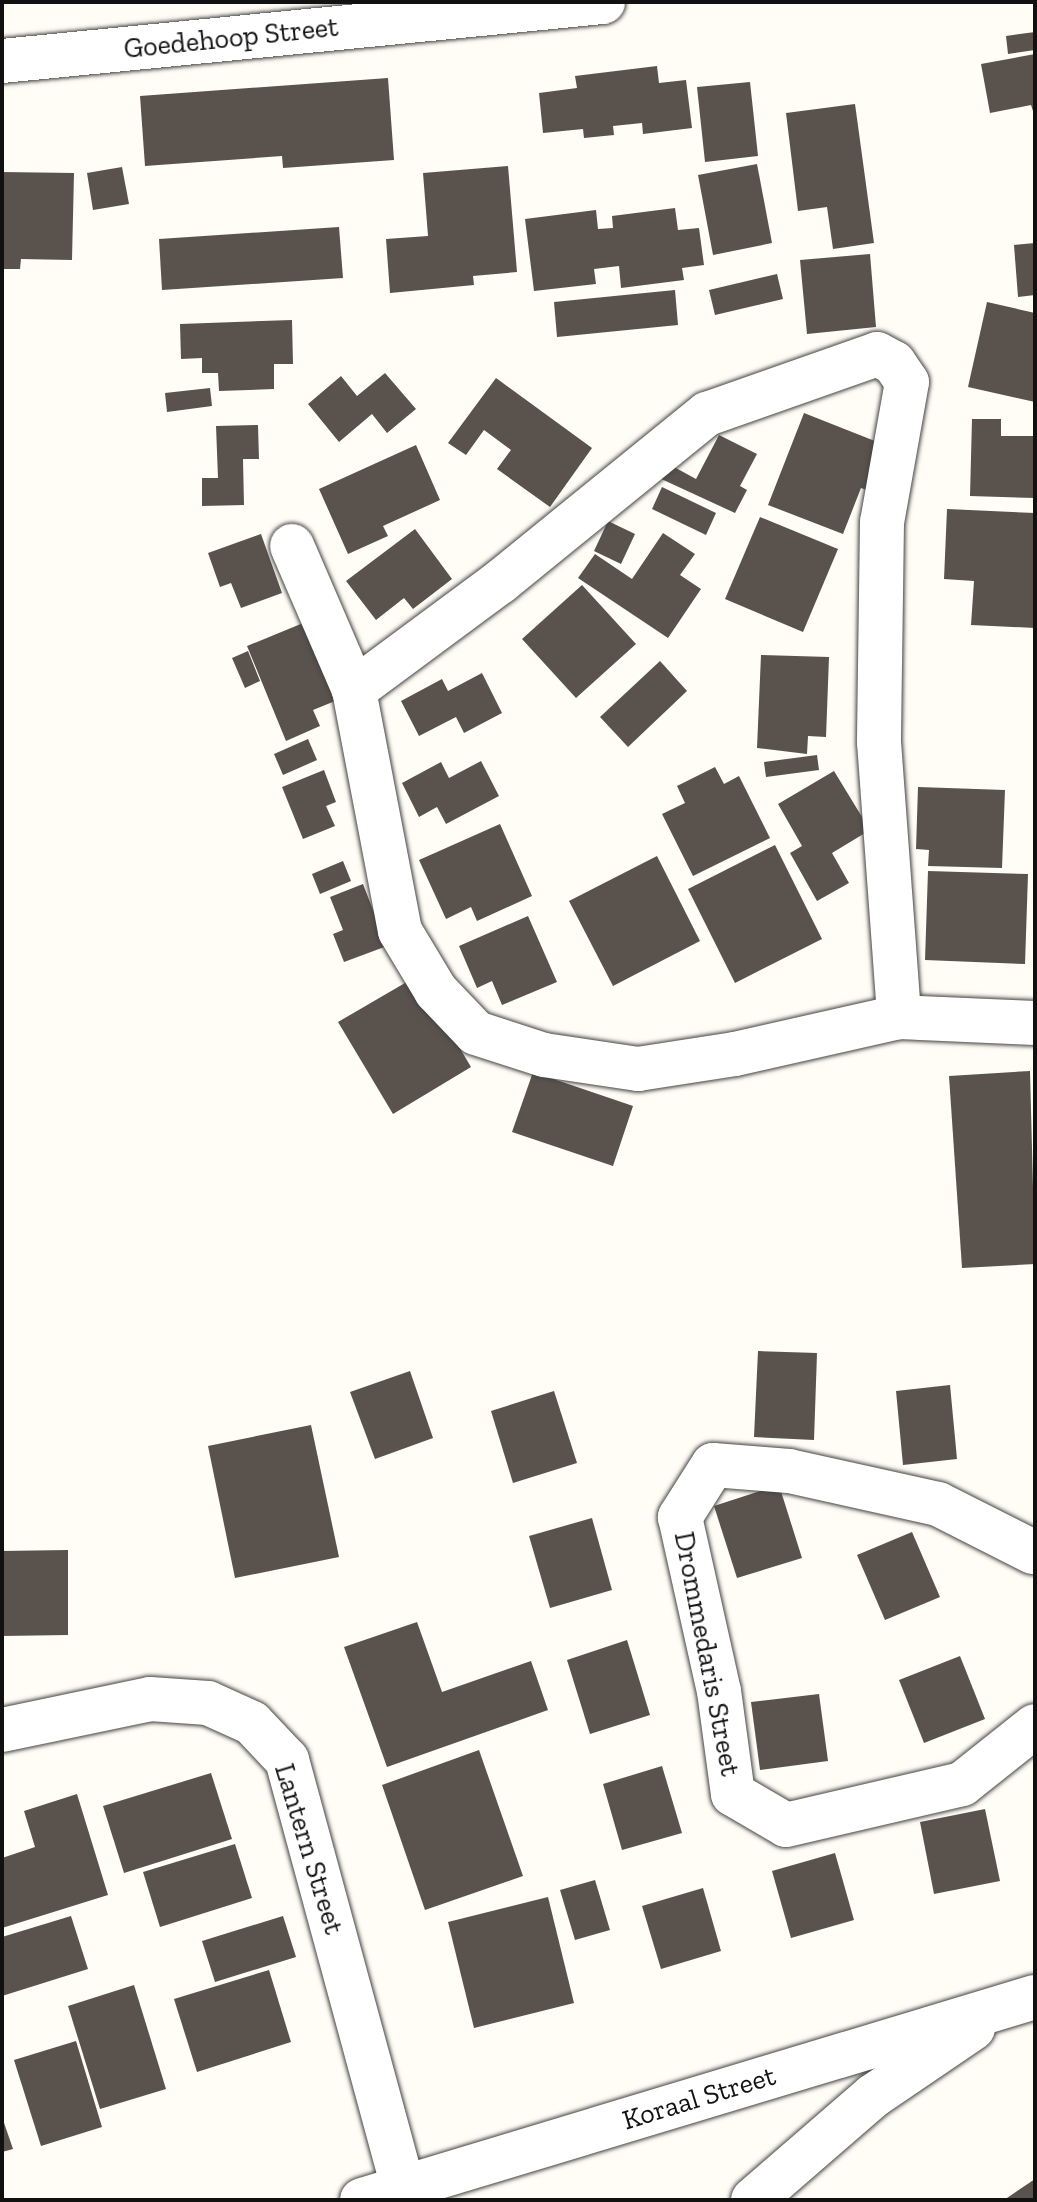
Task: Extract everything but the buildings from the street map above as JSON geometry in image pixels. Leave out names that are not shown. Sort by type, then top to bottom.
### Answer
[{"type":"street","name":"Goedehoop Street","points":[[2,61],[603,2]]},
{"type":"street","points":[[354,690],[500,582],[707,414],[877,354],[894,363],[907,382],[882,522],[879,742],[899,1017]]},
{"type":"street","points":[[292,546],[354,690],[400,931],[436,991],[476,1033],[544,1055],[638,1069],[735,1054],[899,1017],[1035,1023]]},
{"type":"street","name":"Drommedaris Street","points":[[1034,1561],[938,1504],[789,1471],[713,1465],[680,1517],[719,1691],[733,1794],[786,1825],[962,1784],[1035,1726]]},
{"type":"street","name":"Lantern Street","points":[[2,1730],[150,1699],[208,1703],[252,1723],[287,1760],[389,2196]]},
{"type":"street","points":[[753,2200],[873,2096],[1022,2001]]},
{"type":"street","name":"Koraal Street","points":[[389,2196],[1022,2001]]}]
